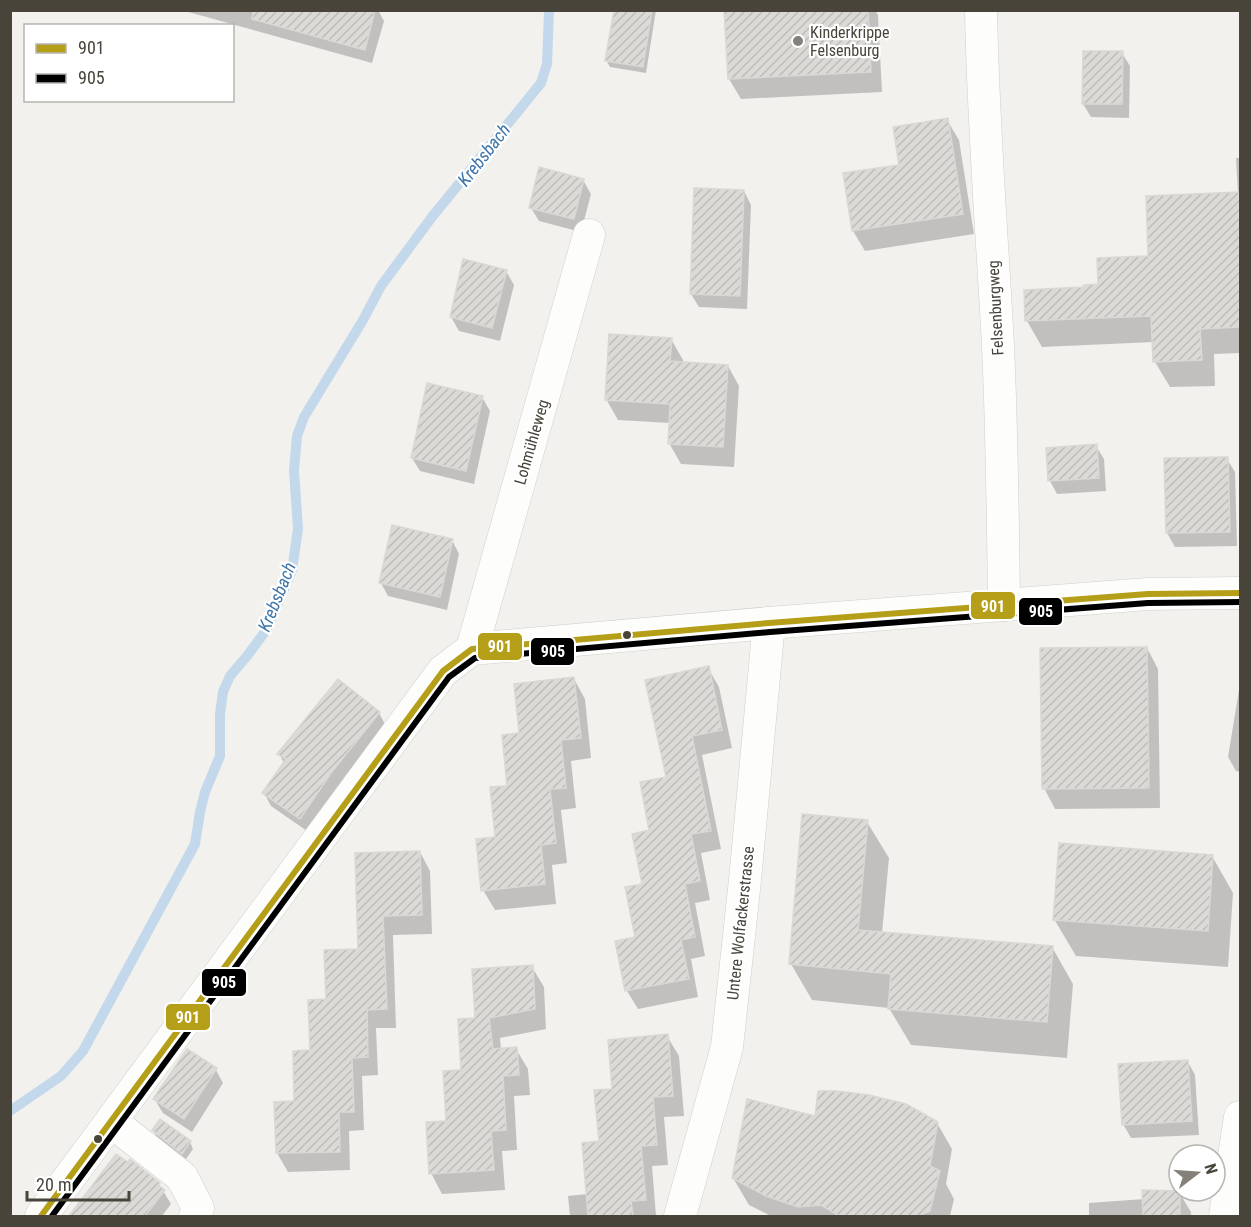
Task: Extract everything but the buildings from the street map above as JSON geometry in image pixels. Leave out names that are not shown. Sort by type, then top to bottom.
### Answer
[{"type":"street","name":"Felsenburgweg","points":[[981,10],[982,84],[998,346],[1004,605]]},
{"type":"street","name":"Lohmühleweg","points":[[472,649],[589,235]]},
{"type":"street","points":[[41,1216],[443,671],[472,649],[769,623],[1148,594],[1240,593]]},
{"type":"street","name":"Untere Wolfackerstrasse","points":[[680,1216],[727,1047],[769,623]]},
{"type":"street","points":[[1225,1216],[1240,1117]]},
{"type":"street","points":[[112,1122],[182,1177],[198,1208],[195,1216]]},
{"type":"waterway","name":"Krebsbach","points":[[10,1111],[61,1076],[83,1051],[195,844],[205,792],[220,756],[220,714],[223,692],[230,676],[267,629],[292,570],[298,529],[294,470],[297,436],[304,417],[381,286],[432,217],[541,83],[547,64],[549,10]]},
{"type":"transit line","name":"901","points":[[41,1216],[443,671],[472,649],[769,623],[1148,594],[1240,593]]},
{"type":"transit line","name":"905","points":[[52,1216],[449,677],[475,658],[770,632],[1148,603],[1240,602]]},
{"type":"place","name":"Kinderkrippe Felsenburg","points":[[798,41]]}]
